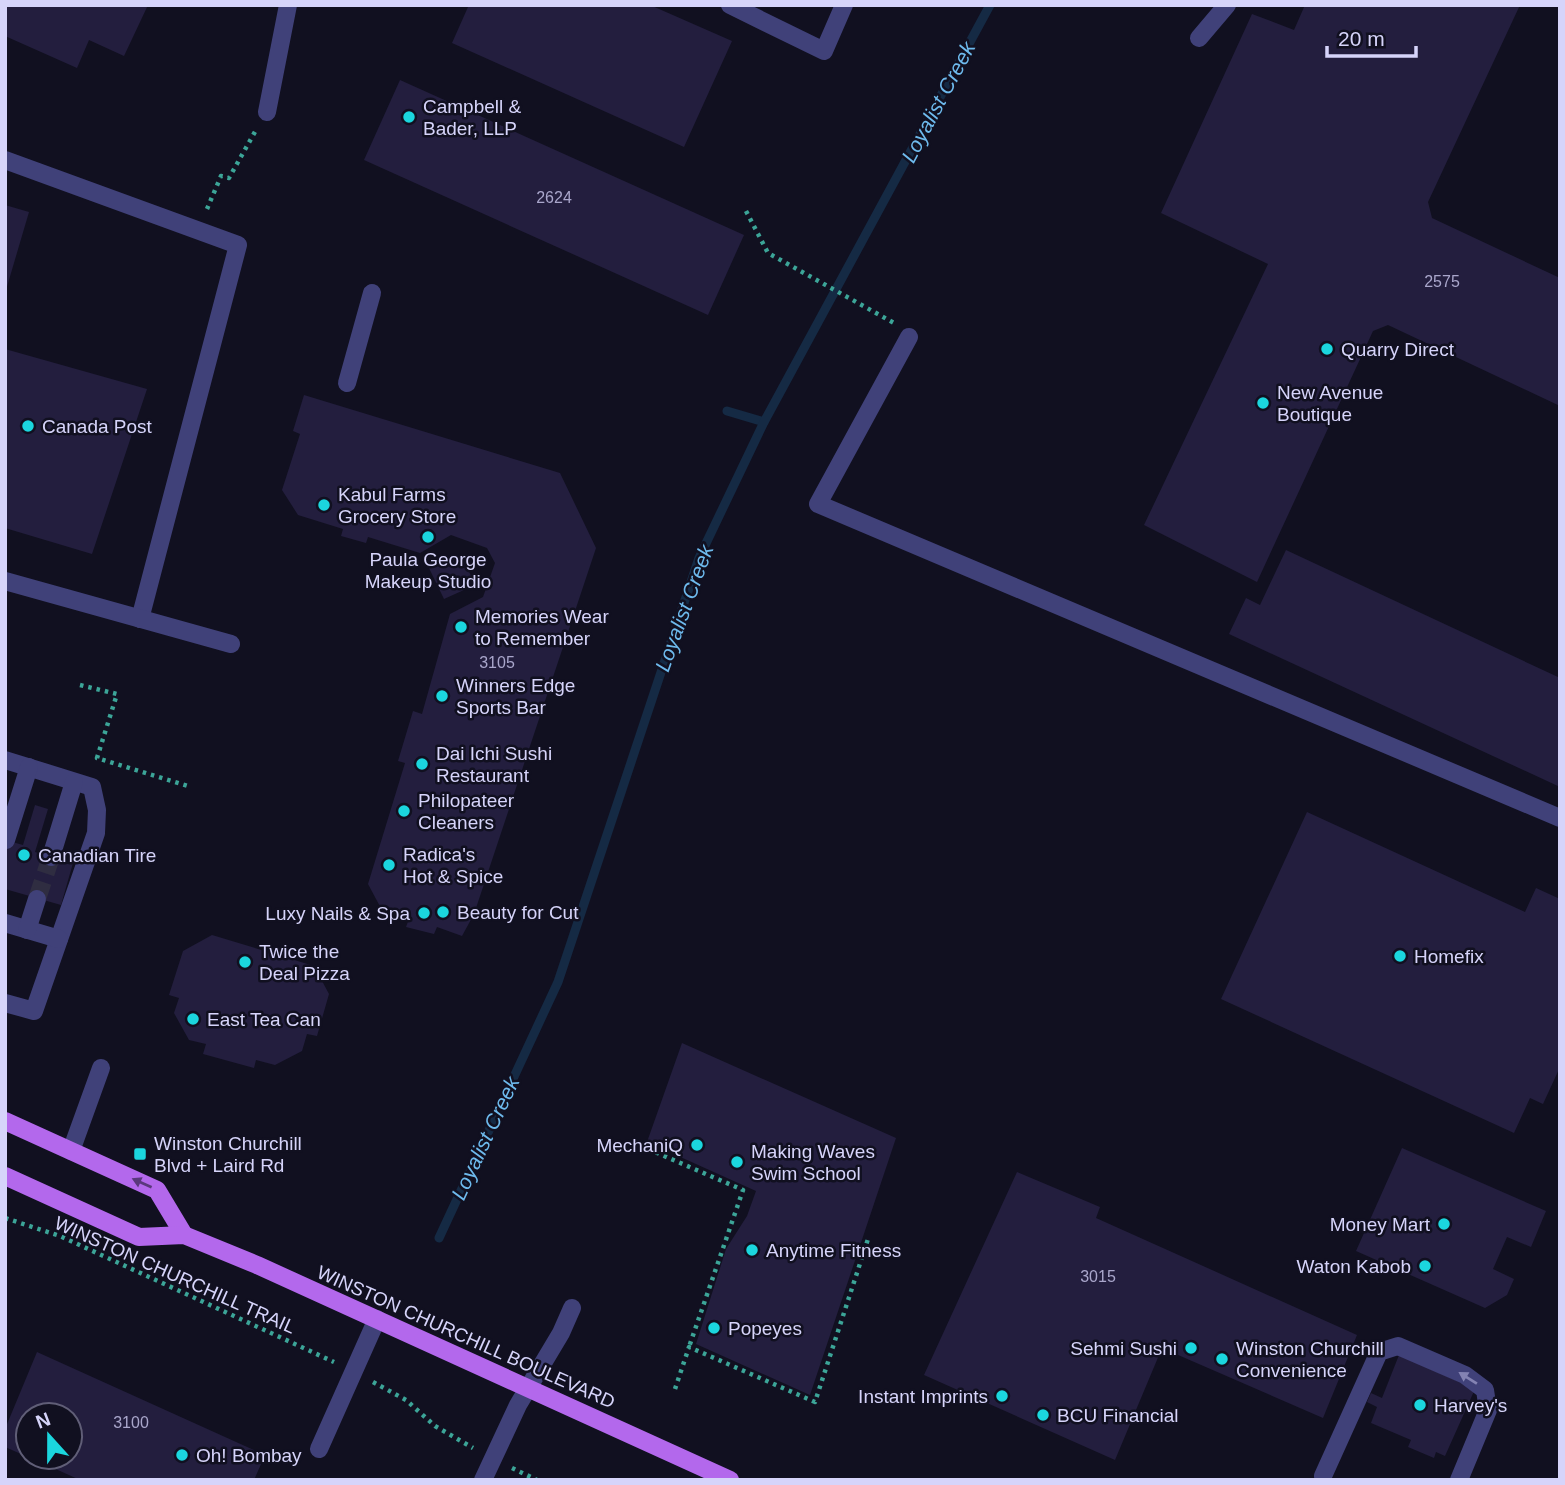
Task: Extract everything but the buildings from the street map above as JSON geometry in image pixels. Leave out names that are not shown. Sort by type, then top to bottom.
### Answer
[{"type":"main road","points":[[5,1121],[157,1190],[184,1235]]},
{"type":"main road","name":"WINSTON CHURCHILL BOULEVARD","points":[[5,1176],[139,1237],[184,1235],[257,1265],[730,1480]]},
{"type":"street","points":[[267,112],[288,5]]},
{"type":"street","points":[[730,5],[824,51],[844,5]]},
{"type":"street","points":[[1199,38],[1227,5]]},
{"type":"street","points":[[5,160],[238,245],[139,619]]},
{"type":"street","points":[[346,383],[372,293]]},
{"type":"street","points":[[909,337],[818,504],[1560,818]]},
{"type":"street","points":[[5,581],[231,644]]},
{"type":"street","points":[[5,760],[92,787],[97,810],[96,833],[34,1012],[5,1003]]},
{"type":"street","points":[[6,840],[29,767]]},
{"type":"street","points":[[51,857],[74,782]]},
{"type":"street","points":[[27,930],[37,899]]},
{"type":"street","points":[[5,923],[59,939]]},
{"type":"street","points":[[71,1151],[101,1068]]},
{"type":"street","points":[[483,1480],[518,1405],[572,1308]]},
{"type":"street","points":[[319,1449],[377,1319]]},
{"type":"street","points":[[1323,1476],[1378,1352],[1398,1346],[1465,1375],[1486,1390],[1488,1410],[1459,1480]]},
{"type":"path","points":[[200,230],[221,176],[229,178],[267,112]]},
{"type":"path","points":[[746,211],[768,253],[893,323]]},
{"type":"path","points":[[80,685],[117,694],[97,758],[188,786]]},
{"type":"path","points":[[648,1149],[743,1190],[675,1389]]},
{"type":"path","name":"WINSTON CHURCHILL TRAIL","points":[[5,1218],[60,1236],[332,1361]]},
{"type":"path","points":[[690,1347],[815,1402],[868,1239]]},
{"type":"path","points":[[380,1386],[405,1400],[435,1426],[480,1452]]},
{"type":"path","points":[[515,1469],[537,1480]]},
{"type":"waterway","name":"Loyalist Creek","points":[[439,1238],[558,982],[699,558],[764,422],[990,5]]},
{"type":"waterway","points":[[727,411],[764,422]]},
{"type":"tunnel","points":[[37,899],[51,857]]},
{"type":"place","name":"Campbell & Bader, LLP","points":[[409,117]]},
{"type":"place","name":"Quarry Direct","points":[[1327,349]]},
{"type":"place","name":"New Avenue Boutique","points":[[1263,403]]},
{"type":"place","name":"Canada Post","points":[[28,426]]},
{"type":"place","name":"Kabul Farms Grocery Store","points":[[324,505]]},
{"type":"place","name":"Paula George Makeup Studio","points":[[428,537]]},
{"type":"place","name":"Memories Wear to Remember","points":[[461,627]]},
{"type":"place","name":"Winners Edge Sports Bar","points":[[442,696]]},
{"type":"place","name":"Dai Ichi Sushi Restaurant","points":[[422,764]]},
{"type":"place","name":"Philopateer Cleaners","points":[[404,811]]},
{"type":"place","name":"Canadian Tire","points":[[24,855]]},
{"type":"place","name":"Radica's Hot & Spice","points":[[389,865]]},
{"type":"place","name":"Beauty for Cut","points":[[443,912]]},
{"type":"place","name":"Luxy Nails & Spa","points":[[424,913]]},
{"type":"place","name":"Homefix","points":[[1400,956]]},
{"type":"place","name":"Twice the Deal Pizza","points":[[245,962]]},
{"type":"place","name":"East Tea Can","points":[[193,1019]]},
{"type":"place","name":"MechaniQ","points":[[697,1145]]},
{"type":"place","name":"Winston Churchill Blvd + Laird Rd","points":[[140,1154]]},
{"type":"place","name":"Making Waves Swim School","points":[[737,1162]]},
{"type":"place","name":"Money Mart","points":[[1444,1224]]},
{"type":"place","name":"Anytime Fitness","points":[[752,1250]]},
{"type":"place","name":"Waton Kabob","points":[[1425,1266]]},
{"type":"place","name":"Popeyes","points":[[714,1328]]},
{"type":"place","name":"Sehmi Sushi","points":[[1191,1348]]},
{"type":"place","name":"Winston Churchill Convenience","points":[[1222,1359]]},
{"type":"place","name":"Instant Imprints","points":[[1002,1396]]},
{"type":"place","name":"Harvey's","points":[[1420,1405]]},
{"type":"place","name":"BCU Financial","points":[[1043,1415]]},
{"type":"place","name":"Oh! Bombay","points":[[182,1455]]}]
